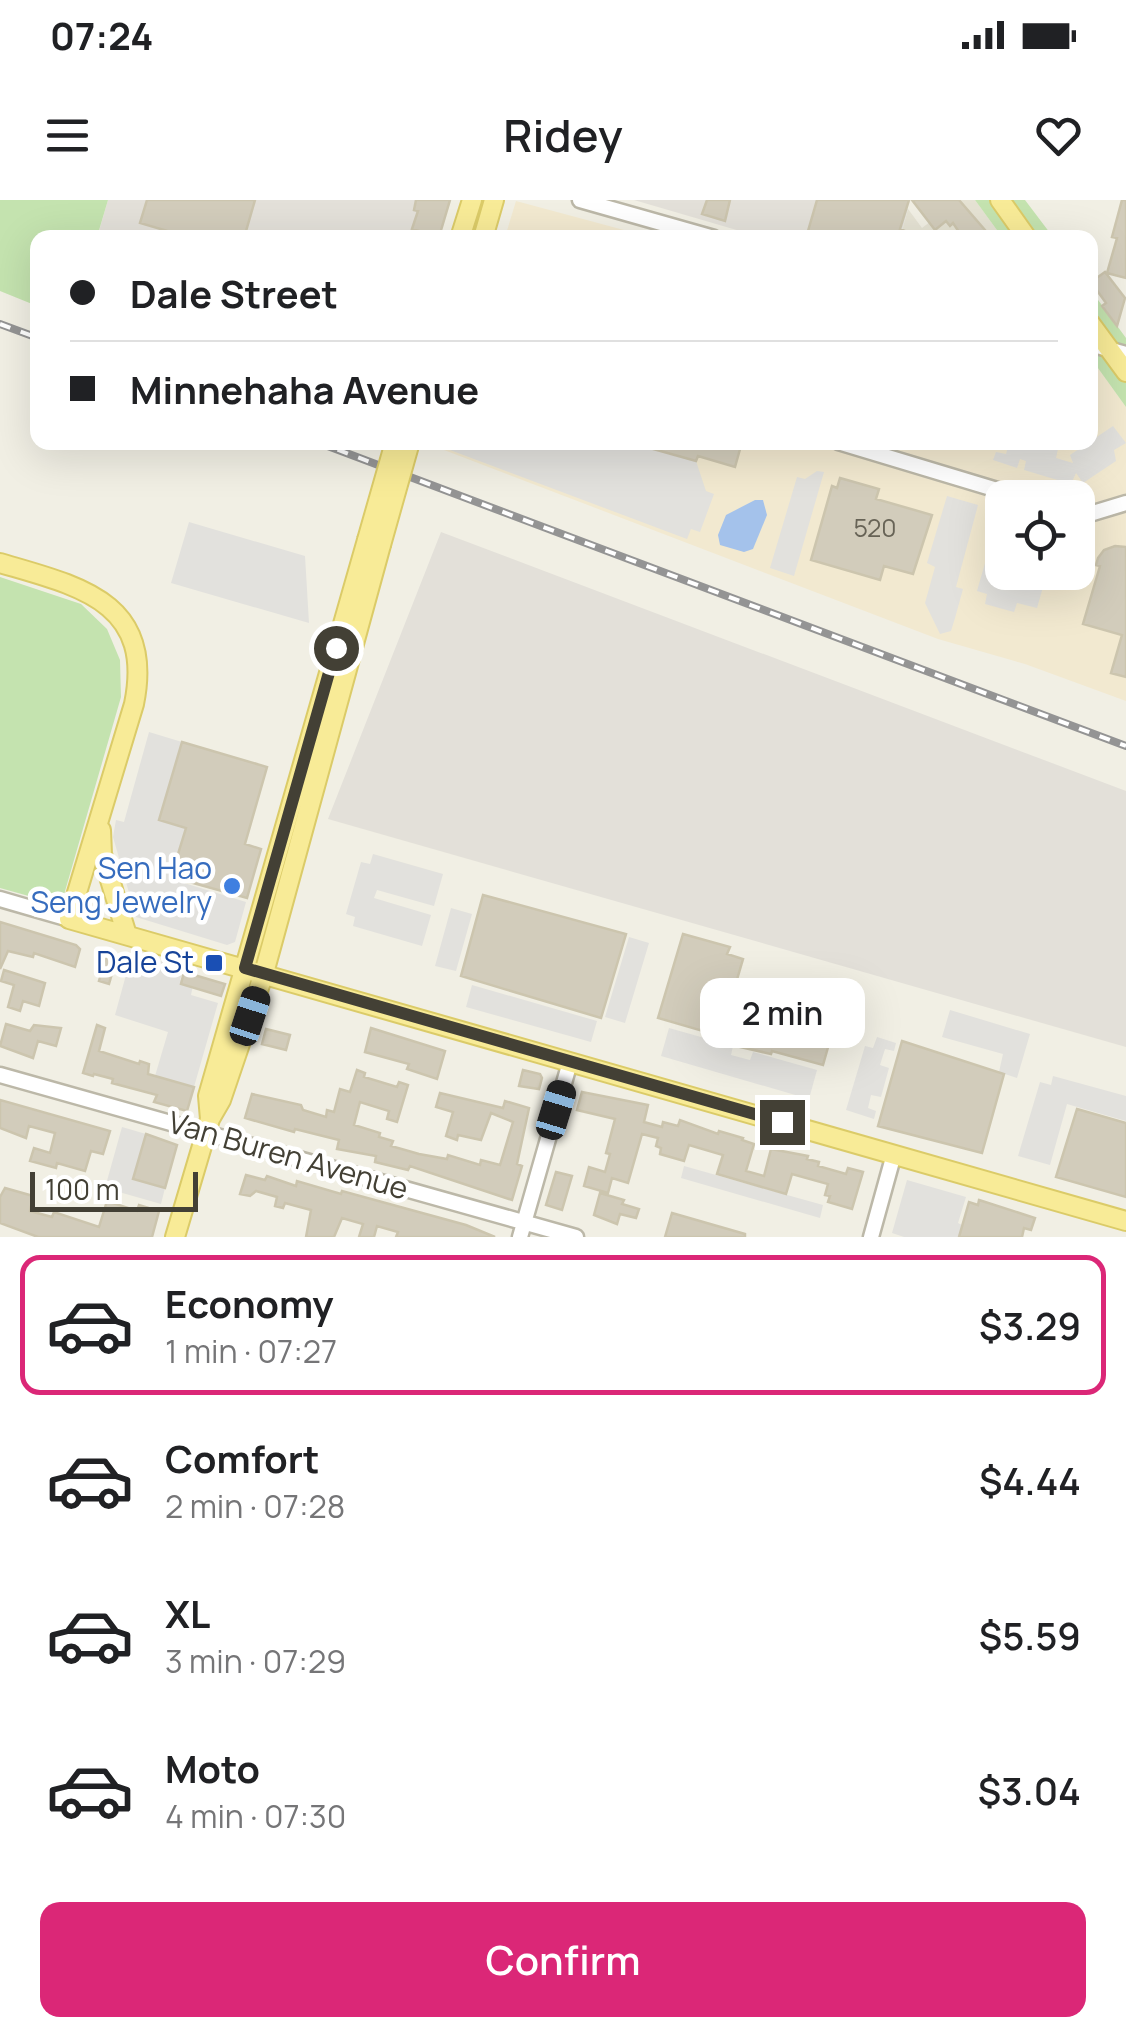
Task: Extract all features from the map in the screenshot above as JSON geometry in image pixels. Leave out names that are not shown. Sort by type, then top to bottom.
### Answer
[{"type":"main road","points":[[463,230],[472,200]]},
{"type":"main road","points":[[485,230],[494,200]]},
{"type":"main road","points":[[1000,200],[1021,230]]},
{"type":"main road","points":[[1098,330],[1121,350],[1126,372]]},
{"type":"main road","points":[[176,1237],[208,1126],[221,1100],[264,973],[374,542],[393,450]]},
{"type":"main road","points":[[208,1126],[208,1096],[245,968],[374,542],[407,450]]},
{"type":"main road","points":[[0,563],[69,583],[95,595],[113,611],[130,638],[138,670],[138,686],[69,919],[1126,1221]]},
{"type":"main road","points":[[100,818],[102,854],[127,936]]},
{"type":"street","points":[[580,200],[686,230]]},
{"type":"street","points":[[865,450],[985,486]]},
{"type":"street","points":[[1095,513],[1126,503]]},
{"type":"street","points":[[0,899],[69,919]]},
{"type":"street","points":[[522,1230],[570,1062]]},
{"type":"street","name":"Van Buren Avenue","points":[[0,1075],[208,1126],[522,1230],[576,1237]]},
{"type":"street","points":[[871,1237],[894,1154]]},
{"type":"shaded area","points":[[108,200],[451,200],[441,230],[99,230]]},
{"type":"shaded area","points":[[634,200],[901,200],[908,209],[902,230],[737,230]]},
{"type":"shaded area","points":[[959,200],[975,200],[997,230],[902,230],[908,209],[922,228]]},
{"type":"shaded area","points":[[516,201],[624,230],[507,230]]},
{"type":"shaded area","points":[[1098,368],[1126,407],[1126,701],[1025,664],[938,639],[444,450],[1098,450]]},
{"type":"shaded area","points":[[1113,426],[1126,443],[1114,450],[1116,461],[1088,480],[1081,480],[1076,473],[1073,480],[1058,480],[1024,470],[1026,461],[1020,459],[1017,468],[993,460],[996,452],[1006,454],[1007,450],[1058,450],[1056,458],[1073,463],[1070,455],[1077,450],[1098,450],[1098,436]]},
{"type":"shaded area","points":[[450,450],[656,450],[696,461],[706,491],[714,494],[700,532],[691,529],[687,539]]},
{"type":"shaded area","points":[[817,471],[824,472],[794,576],[770,568],[797,477],[805,479]]},
{"type":"shaded area","points":[[947,496],[978,505],[956,587],[963,589],[955,618],[951,631],[940,634],[925,603],[935,567],[927,563]]},
{"type":"shaded area","points":[[189,522],[305,556],[309,623],[171,583]]},
{"type":"shaded area","points":[[441,532],[1126,791],[1126,1047],[328,819]]},
{"type":"shaded area","points":[[985,563],[985,590],[1042,590],[1037,608],[1017,603],[1014,612],[985,604],[987,594],[977,591]]},
{"type":"shaded area","points":[[149,732],[182,742],[160,820],[186,828],[171,879],[246,902],[235,942],[227,945],[136,917],[113,837],[116,820],[124,822]]},
{"type":"shaded area","points":[[373,854],[443,874],[434,906],[377,890],[374,898],[431,915],[422,946],[353,926],[355,917],[346,914],[361,862],[370,864]]},
{"type":"shaded area","points":[[451,908],[472,914],[456,971],[435,966]]},
{"type":"shaded area","points":[[629,937],[649,943],[625,1023],[605,1017]]},
{"type":"shaded area","points":[[132,953],[184,968],[180,980],[193,985],[191,995],[218,1003],[194,1087],[155,1076],[168,1032],[115,1015]]},
{"type":"shaded area","points":[[472,985],[597,1021],[591,1042],[466,1007]]},
{"type":"shaded area","points":[[950,1010],[1030,1034],[1017,1078],[999,1072],[1003,1054],[942,1037]]},
{"type":"shaded area","points":[[669,1028],[733,1046],[731,1055],[750,1060],[753,1052],[817,1070],[809,1099],[661,1056]]},
{"type":"shaded area","points":[[877,1037],[896,1043],[894,1051],[885,1049],[880,1065],[889,1068],[881,1097],[871,1095],[868,1108],[876,1111],[874,1119],[846,1110],[865,1046],[873,1048]]},
{"type":"shaded area","points":[[1053,1076],[1126,1096],[1126,1121],[1067,1104],[1050,1165],[1018,1156],[1040,1082],[1051,1085]]},
{"type":"shaded area","points":[[122,1127],[146,1134],[133,1178],[165,1188],[161,1204],[105,1188]]},
{"type":"shaded area","points":[[684,1166],[823,1205],[820,1218],[681,1178]]},
{"type":"shaded area","points":[[907,1180],[966,1197],[958,1223],[962,1225],[960,1237],[904,1237],[892,1233]]},
{"type":"green space","points":[[0,200],[108,200],[99,230],[30,230],[30,303],[0,291]]},
{"type":"green space","points":[[975,200],[1025,200],[1048,230],[997,230]]},
{"type":"green space","points":[[1098,300],[1126,338],[1126,407],[1098,368]]},
{"type":"green space","points":[[0,577],[81,604],[107,629],[120,660],[121,697],[61,905],[0,888]]},
{"type":"water","points":[[755,500],[763,500],[767,515],[753,549],[744,552],[720,545],[718,535],[726,515]]},
{"type":"building","points":[[147,200],[255,200],[246,230],[164,230],[140,223]]},
{"type":"building","points":[[416,200],[450,200],[441,230],[412,229],[418,211],[414,210]]},
{"type":"building","points":[[707,200],[730,200],[725,221],[702,214]]},
{"type":"building","points":[[817,200],[909,200],[902,230],[808,230]]},
{"type":"building","points":[[912,200],[959,200],[985,230],[958,230],[946,221],[935,230]]},
{"type":"building","points":[[1122,200],[1126,200],[1126,278],[1107,273]]},
{"type":"building","points":[[1105,272],[1125,298],[1117,326],[1102,306],[1106,303],[1098,292],[1098,277]]},
{"type":"building","points":[[657,450],[740,450],[735,467],[698,456],[696,461]]},
{"type":"building","points":[[840,478],[879,489],[876,499],[932,515],[913,574],[884,566],[880,580],[811,560],[832,486],[837,488]]},
{"type":"building","points":[[1126,547],[1126,677],[1111,673],[1122,635],[1083,624],[1095,590],[1100,566],[1096,565],[1104,550]]},
{"type":"building","points":[[182,742],[267,767],[245,844],[261,849],[247,898],[171,877],[186,828],[159,820]]},
{"type":"building","points":[[483,895],[626,934],[601,1018],[461,976]]},
{"type":"building","points":[[0,922],[76,945],[80,949],[75,967],[34,953],[33,957],[8,951],[0,969]]},
{"type":"building","points":[[683,934],[730,947],[727,954],[743,959],[736,983],[838,1012],[823,1065],[736,1046],[716,1038],[717,1035],[658,1018]]},
{"type":"building","points":[[107,953],[117,956],[109,984],[99,981]]},
{"type":"building","points":[[4,970],[45,983],[39,1006],[23,1001],[20,1011],[8,1007],[14,985],[1,981]]},
{"type":"building","points":[[184,972],[225,984],[221,996],[181,984]]},
{"type":"building","points":[[6,1024],[30,1031],[34,1025],[61,1028],[56,1046],[38,1041],[33,1058],[0,1046]]},
{"type":"building","points":[[97,1025],[105,1028],[99,1051],[149,1064],[148,1074],[194,1087],[187,1111],[154,1102],[157,1095],[83,1073]]},
{"type":"building","points":[[371,1028],[445,1051],[437,1079],[407,1069],[409,1064],[365,1052]]},
{"type":"building","points":[[266,1029],[290,1035],[286,1050],[262,1044]]},
{"type":"building","points":[[902,1041],[1004,1074],[982,1153],[878,1126]]},
{"type":"building","points":[[357,1070],[365,1073],[364,1077],[397,1087],[399,1082],[408,1085],[397,1122],[387,1119],[389,1111],[360,1102],[354,1125],[380,1133],[379,1137],[393,1141],[391,1146],[419,1154],[500,1165],[513,1122],[491,1113],[481,1140],[446,1136],[453,1112],[436,1107],[440,1093],[503,1108],[505,1101],[529,1108],[517,1164],[522,1166],[512,1200],[410,1166],[408,1170],[375,1162],[376,1156],[337,1149],[339,1140],[245,1118],[252,1094],[301,1105],[303,1110],[326,1117],[327,1110],[334,1112],[340,1089],[350,1092]]},
{"type":"building","points":[[523,1070],[540,1074],[539,1089],[519,1086]]},
{"type":"building","points":[[582,1092],[648,1105],[644,1122],[662,1127],[663,1122],[678,1126],[680,1120],[718,1134],[719,1131],[743,1138],[754,1144],[746,1171],[764,1176],[771,1149],[808,1156],[807,1159],[819,1162],[818,1166],[846,1174],[848,1168],[863,1172],[852,1209],[828,1202],[828,1184],[792,1174],[786,1194],[717,1174],[723,1155],[689,1145],[684,1161],[660,1154],[658,1138],[642,1134],[628,1183],[612,1178],[608,1193],[584,1186],[589,1167],[605,1172],[615,1119],[577,1110]]},
{"type":"building","points":[[0,1100],[110,1131],[103,1154],[91,1151],[85,1171],[30,1161],[34,1148],[50,1153],[55,1133],[29,1126],[26,1138],[0,1128]]},
{"type":"building","points":[[1077,1109],[1126,1123],[1126,1197],[1056,1177]]},
{"type":"building","points":[[146,1134],[177,1145],[165,1188],[133,1179]]},
{"type":"building","points":[[556,1172],[572,1176],[562,1210],[546,1205]]},
{"type":"building","points":[[246,1175],[265,1180],[267,1176],[296,1186],[297,1181],[341,1194],[342,1191],[466,1225],[495,1237],[396,1237],[398,1232],[377,1226],[374,1237],[359,1237],[363,1224],[342,1218],[334,1237],[306,1237],[311,1210],[285,1203],[283,1208],[275,1206],[277,1197],[256,1191],[250,1196],[240,1194]]},
{"type":"building","points":[[5,1188],[33,1196],[30,1211],[52,1217],[54,1212],[99,1227],[107,1201],[137,1211],[139,1205],[159,1211],[152,1237],[38,1237],[0,1223],[0,1197]]},
{"type":"building","points":[[600,1193],[639,1209],[636,1218],[620,1214],[617,1224],[594,1215]]},
{"type":"building","points":[[979,1200],[1035,1218],[1031,1230],[1024,1228],[1022,1237],[959,1237],[969,1202],[978,1205]]},
{"type":"building","points":[[672,1213],[745,1234],[745,1237],[665,1237]]},
{"type":"railway","points":[[0,324],[30,335]]},
{"type":"railway","points":[[338,450],[1126,746]]},
{"type":"place","name":"Sen Hao Seng Jewelry","points":[[232,886]]},
{"type":"place","name":"Dale St","points":[[214,963]]},
{"type":"route","points":[[336,648],[245,968],[782,1122]]}]
